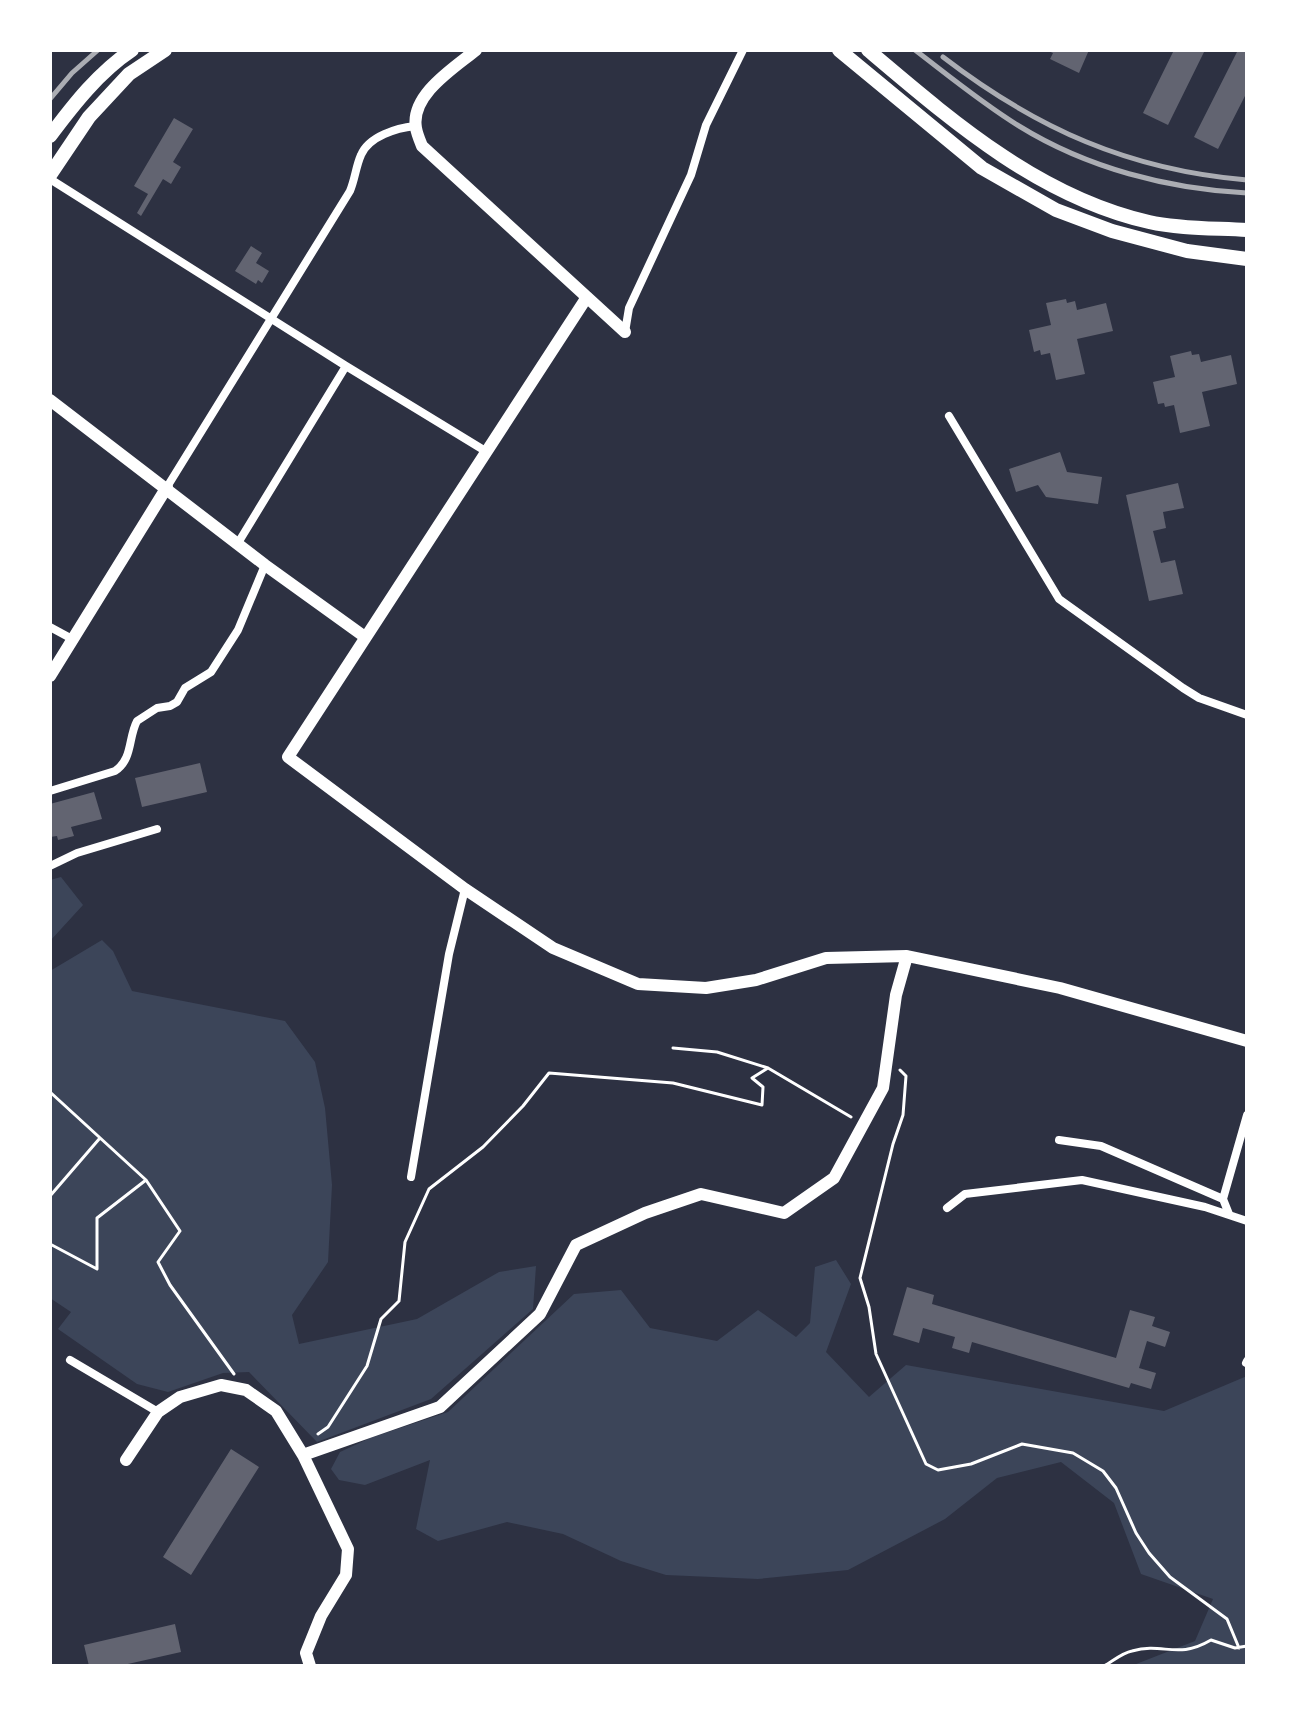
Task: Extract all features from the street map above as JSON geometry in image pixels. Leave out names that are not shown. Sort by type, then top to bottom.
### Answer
[{"type":"main road","points":[[50,136],[75,103],[115,61],[132,50]]},
{"type":"main road","points":[[50,177],[89,117],[129,74],[165,50]]},
{"type":"main road","points":[[839,50],[982,168],[1056,210],[1112,231],[1187,251],[1247,259]]},
{"type":"main road","points":[[868,50],[984,145],[1099,206],[1150,222],[1247,230]]},
{"type":"street","points":[[476,50],[430,89],[419,108],[415,126],[422,146],[625,332]]},
{"type":"street","points":[[625,332],[629,308],[691,175],[706,125],[743,50]]},
{"type":"street","points":[[50,676],[350,191],[362,153],[383,134],[415,126]]},
{"type":"street","points":[[50,177],[487,452]]},
{"type":"street","points":[[587,297],[288,757],[465,889],[553,948],[638,984],[706,988],[756,980],[826,958],[907,956],[1060,988],[1247,1041]]},
{"type":"street","points":[[238,543],[346,366]]},
{"type":"street","points":[[50,400],[265,565],[365,637]]},
{"type":"street","points":[[949,416],[1059,599],[1199,698],[1247,715]]},
{"type":"street","points":[[50,791],[122,767],[137,721],[157,708],[177,702],[185,688],[211,672],[238,630],[265,565]]},
{"type":"street","points":[[50,627],[74,640]]},
{"type":"street","points":[[50,866],[77,853],[157,829]]},
{"type":"street","points":[[411,1177],[449,954],[465,889]]},
{"type":"street","points":[[300,1451],[440,1407],[540,1314],[576,1245],[645,1213],[701,1194],[784,1213],[834,1178],[883,1088],[896,995],[907,956]]},
{"type":"street","points":[[1229,1214],[1223,1199],[1247,1115]]},
{"type":"street","points":[[1059,1140],[1101,1146],[1223,1199]]},
{"type":"street","points":[[947,1208],[965,1194],[1082,1180],[1229,1214],[1247,1221]]},
{"type":"street","points":[[70,1360],[158,1412]]},
{"type":"street","points":[[126,1460],[158,1412],[180,1397],[221,1385],[246,1390],[276,1411],[300,1451],[348,1549],[346,1575],[321,1616],[306,1653],[310,1666]]},
{"type":"path","points":[[673,1048],[717,1052],[768,1068],[863,1125]]},
{"type":"path","points":[[888,1056],[906,1076],[903,1115],[860,1278],[869,1307],[876,1354],[926,1464],[938,1470],[971,1464],[1022,1444],[1073,1453],[1103,1471],[1116,1488],[1136,1533],[1149,1553],[1170,1577],[1227,1619],[1239,1648]]},
{"type":"path","points":[[300,1451],[328,1427],[367,1366],[381,1319],[399,1301],[405,1242],[429,1189],[483,1147],[523,1106],[549,1073],[673,1083],[762,1105],[763,1087],[752,1078],[768,1068]]},
{"type":"path","points":[[50,1092],[146,1180],[180,1231],[158,1262],[170,1285],[246,1390]]},
{"type":"path","points":[[50,1196],[100,1138]]},
{"type":"path","points":[[50,1244],[97,1269],[97,1218],[146,1180]]},
{"type":"path","points":[[1104,1666],[1129,1651],[1152,1648],[1182,1652],[1211,1640],[1239,1648],[1247,1646]]},
{"type":"shaded area","points":[[61,877],[83,905],[50,941],[50,880]]},
{"type":"shaded area","points":[[102,940],[113,951],[132,991],[285,1021],[315,1062],[325,1108],[332,1185],[328,1262],[292,1315],[299,1344],[417,1319],[499,1272],[536,1266],[533,1309],[431,1399],[317,1442],[249,1372],[223,1373],[168,1392],[137,1384],[58,1329],[71,1312],[50,1298],[50,971]]},
{"type":"shaded area","points":[[836,1260],[851,1284],[826,1352],[869,1397],[906,1365],[1164,1411],[1247,1376],[1247,1666],[1131,1666],[1195,1641],[1213,1599],[1141,1574],[1114,1503],[1061,1462],[997,1478],[945,1519],[848,1570],[758,1579],[666,1575],[621,1561],[563,1534],[507,1522],[438,1541],[416,1529],[430,1460],[365,1485],[339,1480],[331,1469],[340,1452],[370,1438],[448,1412],[574,1294],[621,1290],[650,1328],[717,1341],[758,1310],[796,1337],[810,1323],[815,1267]]},
{"type":"building","points":[[1046,50],[1089,50],[1079,73],[1050,59],[1053,53]]},
{"type":"building","points":[[1174,50],[1205,50],[1168,125],[1143,113]]},
{"type":"building","points":[[1238,50],[1247,50],[1247,92],[1218,149],[1194,137]]},
{"type":"building","points":[[174,118],[193,129],[173,162],[181,167],[171,184],[163,179],[141,216],[137,213],[148,194],[134,186]]},
{"type":"building","points":[[251,246],[262,253],[256,263],[269,271],[262,283],[258,280],[256,284],[235,271]]},
{"type":"building","points":[[1066,299],[1067,303],[1075,301],[1077,310],[1106,303],[1113,331],[1077,339],[1085,374],[1056,380],[1050,353],[1041,355],[1040,350],[1034,352],[1029,330],[1051,325],[1046,303]]},
{"type":"building","points":[[1191,351],[1192,355],[1199,354],[1201,362],[1231,355],[1237,384],[1202,392],[1210,426],[1180,433],[1174,405],[1165,407],[1164,403],[1158,404],[1153,382],[1175,377],[1170,356]]},
{"type":"building","points":[[1060,452],[1067,472],[1102,477],[1098,504],[1046,497],[1038,485],[1016,492],[1009,469]]},
{"type":"building","points":[[1178,483],[1184,508],[1163,512],[1166,528],[1153,531],[1161,563],[1175,560],[1183,594],[1149,601],[1126,495]]},
{"type":"building","points":[[200,763],[207,792],[142,807],[135,778]]},
{"type":"building","points":[[94,792],[102,819],[71,827],[74,836],[58,840],[57,836],[50,837],[50,804]]},
{"type":"building","points":[[907,1287],[934,1295],[932,1304],[1116,1358],[1130,1310],[1155,1317],[1152,1326],[1170,1332],[1165,1347],[1147,1341],[1139,1368],[1156,1373],[1151,1389],[1131,1383],[1129,1388],[972,1342],[969,1353],[952,1348],[955,1337],[923,1328],[919,1343],[893,1335]]},
{"type":"building","points":[[231,1449],[259,1467],[191,1575],[163,1557]]},
{"type":"building","points":[[175,1624],[181,1652],[119,1666],[89,1666],[84,1645]]},
{"type":"railway","points":[[50,99],[72,73],[98,50]]},
{"type":"railway","points":[[915,50],[1006,117],[1072,154],[1158,181],[1247,193]]},
{"type":"railway","points":[[943,57],[1014,105],[1086,142],[1163,167],[1247,180]]}]
